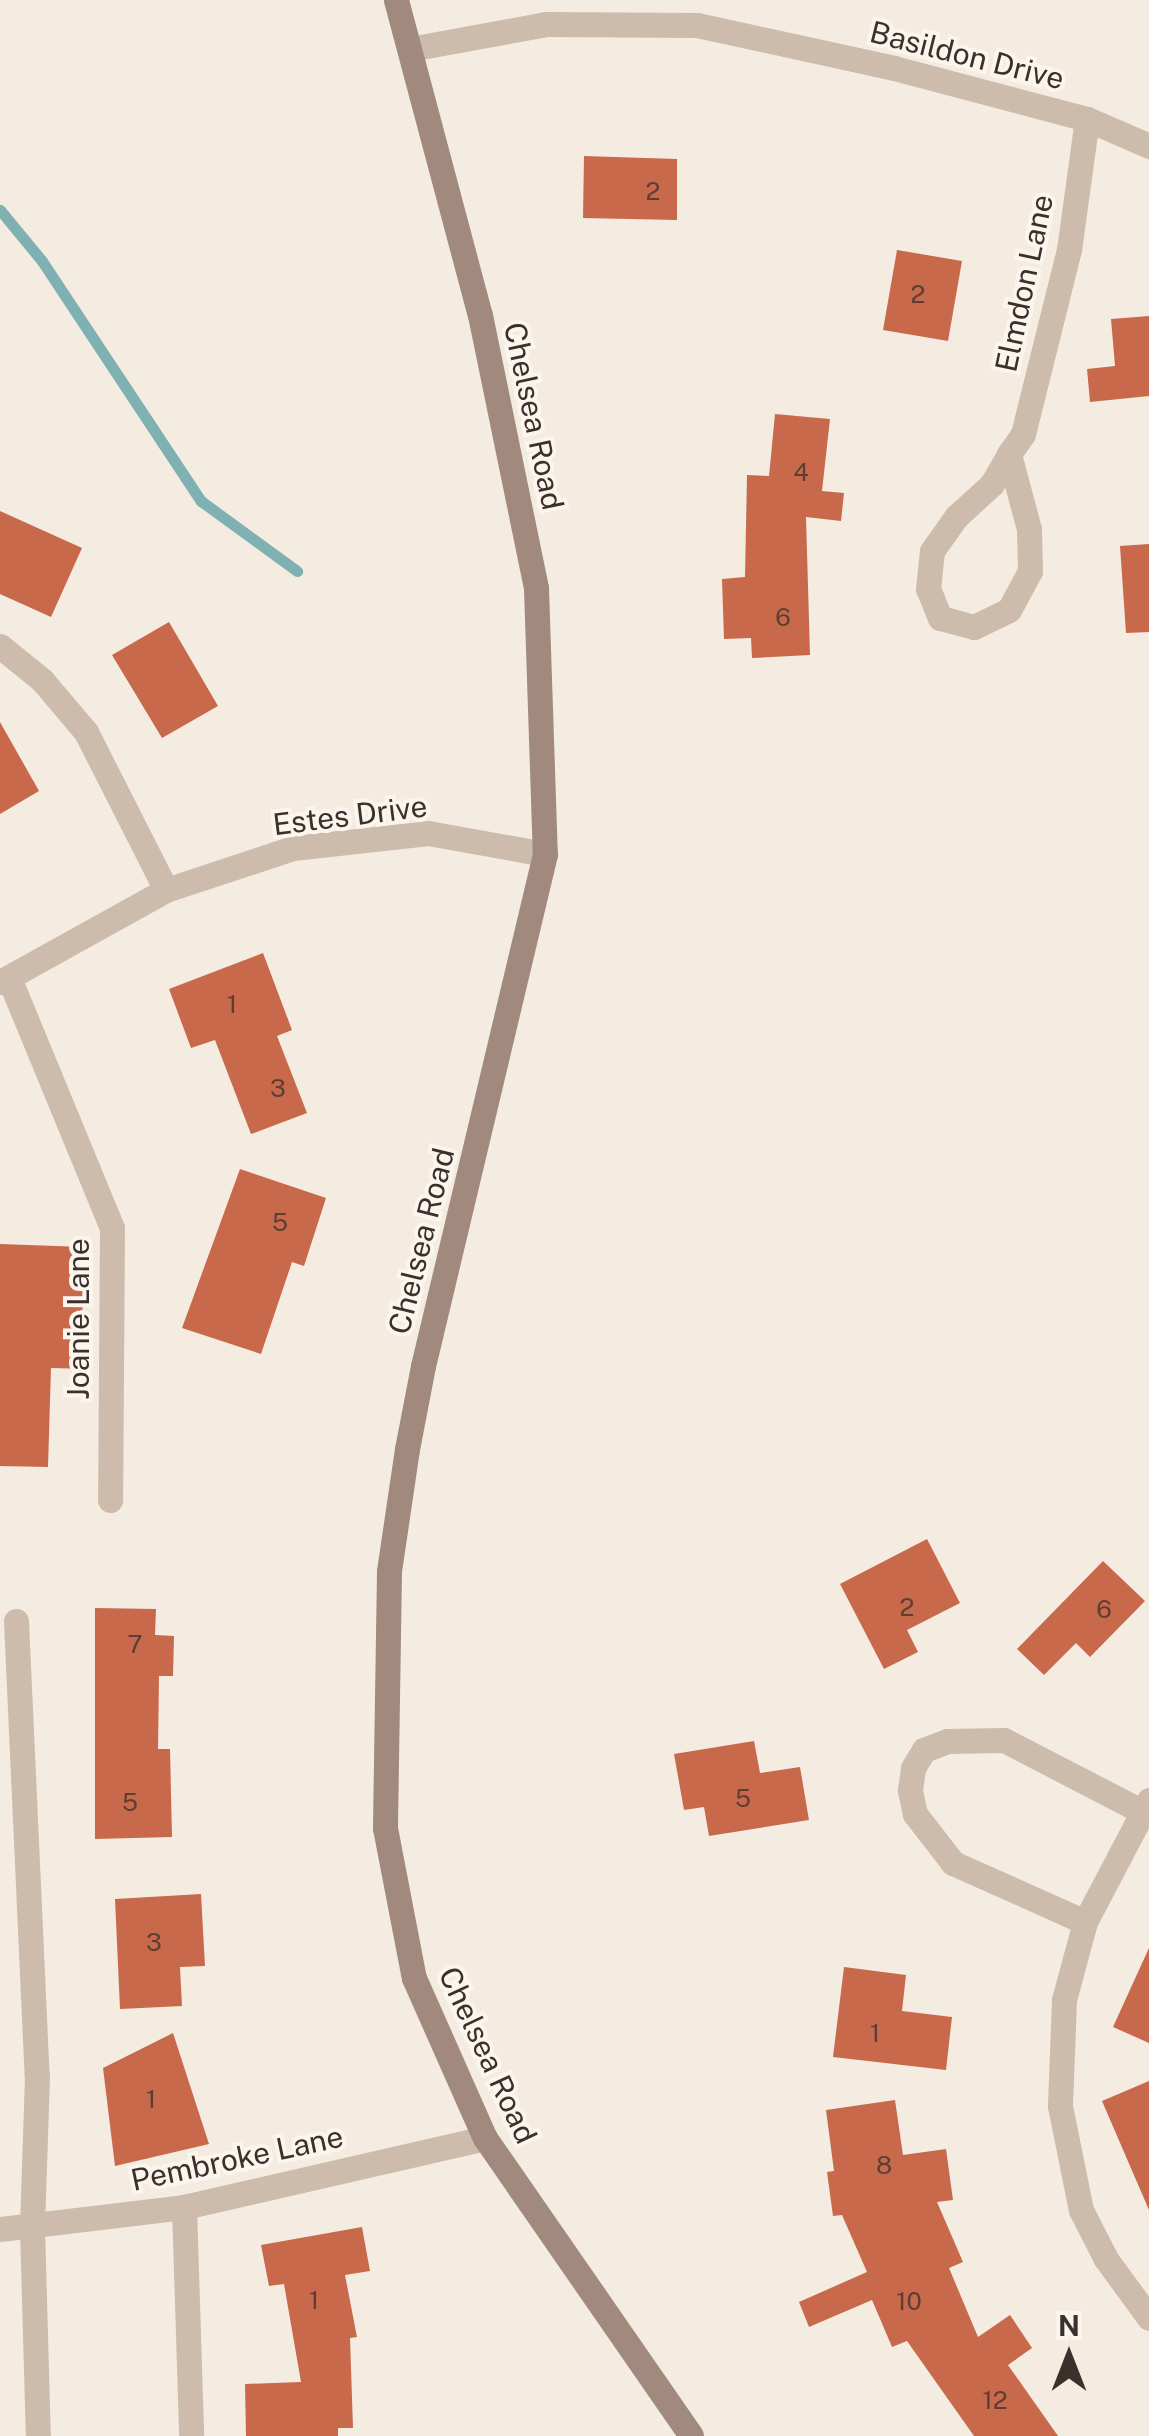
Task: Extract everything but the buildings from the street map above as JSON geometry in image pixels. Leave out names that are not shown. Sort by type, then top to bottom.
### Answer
[{"type":"street","name":"Chelsea Road","points":[[396,0],[480,315],[536,588],[546,854],[422,1366],[389,1571],[385,1828],[414,1978],[486,2138],[691,2436]]},
{"type":"street","name":"Basildon Drive","points":[[410,49],[546,24],[697,25],[894,68],[1087,119],[1149,146]]},
{"type":"street","name":"Elmdon Lane","points":[[1009,454],[1029,529],[1030,571],[1009,610],[974,627],[940,618],[928,590],[932,550],[956,517],[992,484],[1009,454],[1023,434],[1069,250],[1087,119]]},
{"type":"street","points":[[0,646],[42,680],[86,732],[166,890]]},
{"type":"street","name":"Estes Drive","points":[[5,980],[166,890],[293,848],[428,833],[546,854]]},
{"type":"street","name":"Joanie Lane","points":[[5,980],[112,1228],[110,1500]]},
{"type":"street","points":[[16,1621],[37,2076],[32,2226],[38,2436]]},
{"type":"street","points":[[1085,1922],[953,1864],[914,1814],[910,1790],[913,1768],[924,1750],[948,1740],[1004,1740],[1145,1806],[1085,1922],[1064,2000],[1060,2106],[1081,2210],[1106,2259],[1149,2318]]},
{"type":"street","name":"Pembroke Lane","points":[[0,2229],[184,2207],[486,2138]]},
{"type":"street","points":[[184,2207],[192,2436]]},
{"type":"waterway","points":[[0,210],[42,261],[201,501],[297,571]]}]
